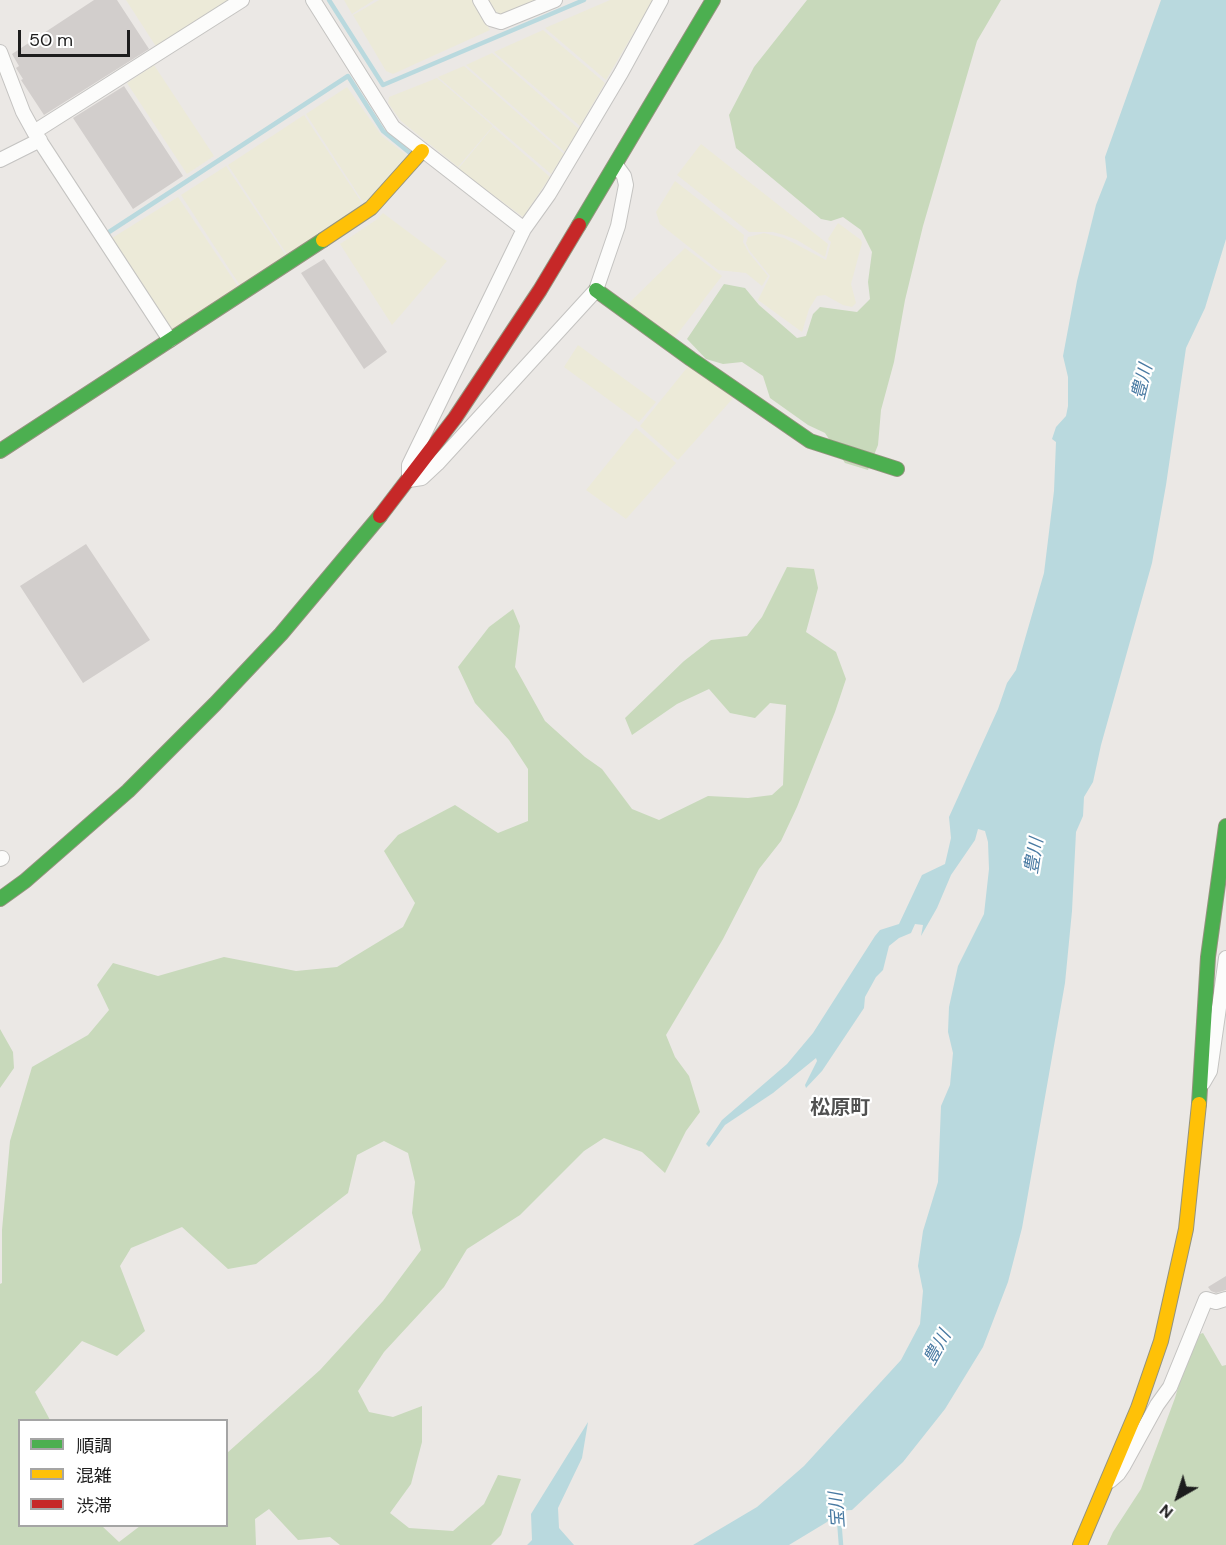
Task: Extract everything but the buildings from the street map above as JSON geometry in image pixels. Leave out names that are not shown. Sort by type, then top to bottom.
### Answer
[{"type":"street","points":[[0,160],[242,0]]},
{"type":"street","points":[[314,0],[393,127],[524,229]]},
{"type":"street","points":[[480,0],[491,19],[501,22],[555,0]]},
{"type":"street","points":[[409,480],[409,465],[524,229],[567,164],[661,0]]},
{"type":"street","points":[[0,899],[25,881],[128,791],[215,704],[281,634],[409,480],[455,418],[540,290],[714,0]]},
{"type":"street","points":[[0,52],[23,112],[37,136],[170,340]]},
{"type":"street","points":[[0,451],[371,208],[422,151]]},
{"type":"street","points":[[409,480],[422,478],[437,464],[596,290],[618,226],[626,185],[624,176],[616,165]]},
{"type":"street","points":[[596,290],[810,441],[897,469]]},
{"type":"street","points":[[1080,1545],[1138,1408],[1161,1341],[1186,1229],[1201,1087],[1208,957],[1226,826]]},
{"type":"street","points":[[1201,1087],[1210,1071],[1226,958]]},
{"type":"street","points":[[1106,1484],[1118,1474],[1124,1465],[1156,1405],[1170,1387],[1206,1299],[1216,1302],[1226,1299]]},
{"type":"shaded area","points":[[126,0],[228,0],[230,2],[157,48]]},
{"type":"shaded area","points":[[344,0],[374,0],[352,14]]},
{"type":"shaded area","points":[[379,0],[472,0],[490,30],[393,74],[386,71],[353,15]]},
{"type":"shaded area","points":[[489,0],[537,0],[503,15],[496,12]]},
{"type":"shaded area","points":[[610,0],[653,0],[606,80],[545,28]]},
{"type":"shaded area","points":[[543,30],[605,83],[580,126],[494,52]]},
{"type":"shaded area","points":[[492,53],[579,129],[565,152],[466,65]]},
{"type":"shaded area","points":[[154,65],[214,156],[187,174],[127,83]]},
{"type":"shaded area","points":[[464,66],[564,154],[551,174],[438,77]]},
{"type":"shaded area","points":[[437,78],[493,126],[458,167],[401,121],[388,103],[389,97]]},
{"type":"shaded area","points":[[347,87],[382,136],[409,157],[365,205],[306,114]]},
{"type":"shaded area","points":[[304,115],[364,206],[288,256],[228,165]]},
{"type":"shaded area","points":[[493,127],[550,177],[523,217],[458,169]]},
{"type":"shaded area","points":[[701,144],[828,244],[825,257],[784,235],[773,232],[749,232],[677,175]]},
{"type":"shaded area","points":[[226,166],[287,257],[241,287],[181,195]]},
{"type":"shaded area","points":[[675,181],[744,235],[743,242],[749,253],[768,276],[762,286],[746,273],[718,270],[660,224],[656,212]]},
{"type":"shaded area","points":[[178,197],[239,288],[171,331],[112,238]]},
{"type":"shaded area","points":[[383,213],[447,261],[392,325],[340,244]]},
{"type":"shaded area","points":[[838,223],[862,243],[851,284],[856,303],[852,307],[843,305],[825,295],[817,296],[809,309],[802,332],[758,300],[770,276],[746,243],[748,237],[764,233],[784,238],[826,260],[831,242],[828,239]]},
{"type":"shaded area","points":[[685,248],[722,276],[675,337],[628,304]]},
{"type":"shaded area","points":[[578,345],[656,402],[639,422],[564,367]]},
{"type":"shaded area","points":[[690,364],[735,396],[678,460],[640,426]]},
{"type":"shaded area","points":[[636,428],[676,463],[626,519],[586,490]]},
{"type":"green space","points":[[807,0],[1001,0],[977,41],[923,226],[905,300],[894,362],[881,410],[878,445],[868,470],[845,463],[825,433],[808,425],[770,398],[763,376],[742,362],[723,364],[706,359],[687,339],[724,284],[745,288],[759,305],[797,338],[806,336],[813,314],[820,307],[857,312],[870,299],[868,282],[872,252],[861,230],[843,217],[831,221],[821,219],[736,148],[729,115],[754,67]]},
{"type":"green space","points":[[787,567],[814,569],[818,588],[806,632],[836,652],[846,679],[797,807],[781,841],[759,869],[723,939],[666,1035],[675,1057],[689,1076],[700,1112],[686,1131],[665,1173],[642,1152],[604,1138],[584,1151],[520,1215],[467,1249],[444,1287],[384,1352],[358,1391],[369,1412],[393,1417],[422,1406],[422,1442],[411,1484],[390,1513],[409,1528],[453,1531],[484,1504],[498,1475],[521,1479],[501,1535],[491,1545],[340,1545],[330,1537],[298,1540],[269,1509],[255,1519],[256,1545],[0,1545],[0,1284],[2,1283],[2,1230],[10,1141],[32,1067],[88,1035],[109,1010],[97,985],[113,963],[158,976],[224,957],[296,971],[337,967],[403,927],[415,903],[384,851],[398,835],[455,805],[498,833],[528,821],[528,769],[509,740],[475,703],[458,667],[489,627],[513,609],[520,626],[515,667],[545,721],[602,769],[632,809],[659,820],[708,796],[748,798],[772,795],[783,785],[786,705],[770,703],[755,718],[730,713],[709,689],[677,704],[632,735],[625,718],[684,661],[711,640],[747,636],[762,617]],"holes":[[[384,1141],[408,1153],[415,1182],[412,1213],[421,1250],[383,1301],[320,1370],[228,1452],[228,1527],[139,1527],[119,1542],[103,1527],[18,1527],[18,1419],[49,1419],[35,1392],[82,1341],[117,1356],[145,1331],[120,1266],[131,1248],[182,1227],[228,1269],[256,1264],[348,1193],[357,1155]]]},
{"type":"green space","points":[[0,1029],[13,1052],[14,1068],[0,1088]]},
{"type":"green space","points":[[1203,1333],[1222,1366],[1226,1365],[1226,1545],[1107,1545],[1141,1489],[1175,1398],[1184,1367],[1197,1335]]},
{"type":"water","name":"豊川","points":[[1161,0],[1226,0],[1226,239],[1205,308],[1186,348],[1152,563],[1101,745],[1093,782],[1084,797],[1083,816],[1076,832],[1065,983],[1022,1228],[1008,1282],[983,1347],[945,1409],[903,1462],[852,1510],[837,1511],[827,1522],[789,1545],[693,1545],[757,1507],[804,1466],[901,1360],[920,1324],[923,1291],[918,1266],[923,1231],[938,1182],[941,1106],[950,1085],[953,1053],[948,1032],[949,1007],[958,966],[984,914],[989,869],[988,842],[985,831],[978,829],[975,840],[951,875],[937,908],[921,936],[923,925],[915,924],[911,933],[899,938],[889,946],[883,970],[876,977],[865,997],[864,1008],[822,1071],[806,1088],[805,1085],[817,1061],[816,1058],[773,1093],[725,1125],[709,1147],[706,1144],[722,1120],[787,1064],[813,1033],[875,936],[880,930],[899,924],[922,875],[945,864],[951,838],[949,817],[998,709],[1007,683],[1016,670],[1044,573],[1054,491],[1056,442],[1052,439],[1056,427],[1066,416],[1068,406],[1068,377],[1063,356],[1077,281],[1096,205],[1107,177],[1105,157]]},
{"type":"water","points":[[588,1422],[582,1458],[558,1508],[559,1528],[574,1545],[527,1545],[532,1540],[531,1514]]},
{"type":"waterway","points":[[329,0],[383,85],[584,0]]},
{"type":"waterway","points":[[109,232],[348,76],[383,131],[410,153]]},
{"type":"waterway","name":"宝川","points":[[838,1506],[841,1545]]},
{"type":"traffic: fast","points":[[579,225],[713,0]]},
{"type":"traffic: fast","points":[[0,451],[323,240]]},
{"type":"traffic: fast","points":[[596,290],[810,441],[897,469]]},
{"type":"traffic: fast","points":[[0,899],[25,881],[128,791],[215,704],[281,634],[380,516]]},
{"type":"traffic: fast","points":[[1199,1104],[1208,957],[1226,826]]},
{"type":"traffic: slow","points":[[323,240],[371,208],[422,151]]},
{"type":"traffic: slow","points":[[1080,1545],[1138,1408],[1161,1341],[1186,1229],[1199,1104]]},
{"type":"traffic: jam","points":[[380,516],[455,418],[540,290],[579,225]]},
{"type":"district","name":"松原町","points":[[840,1109]]}]
